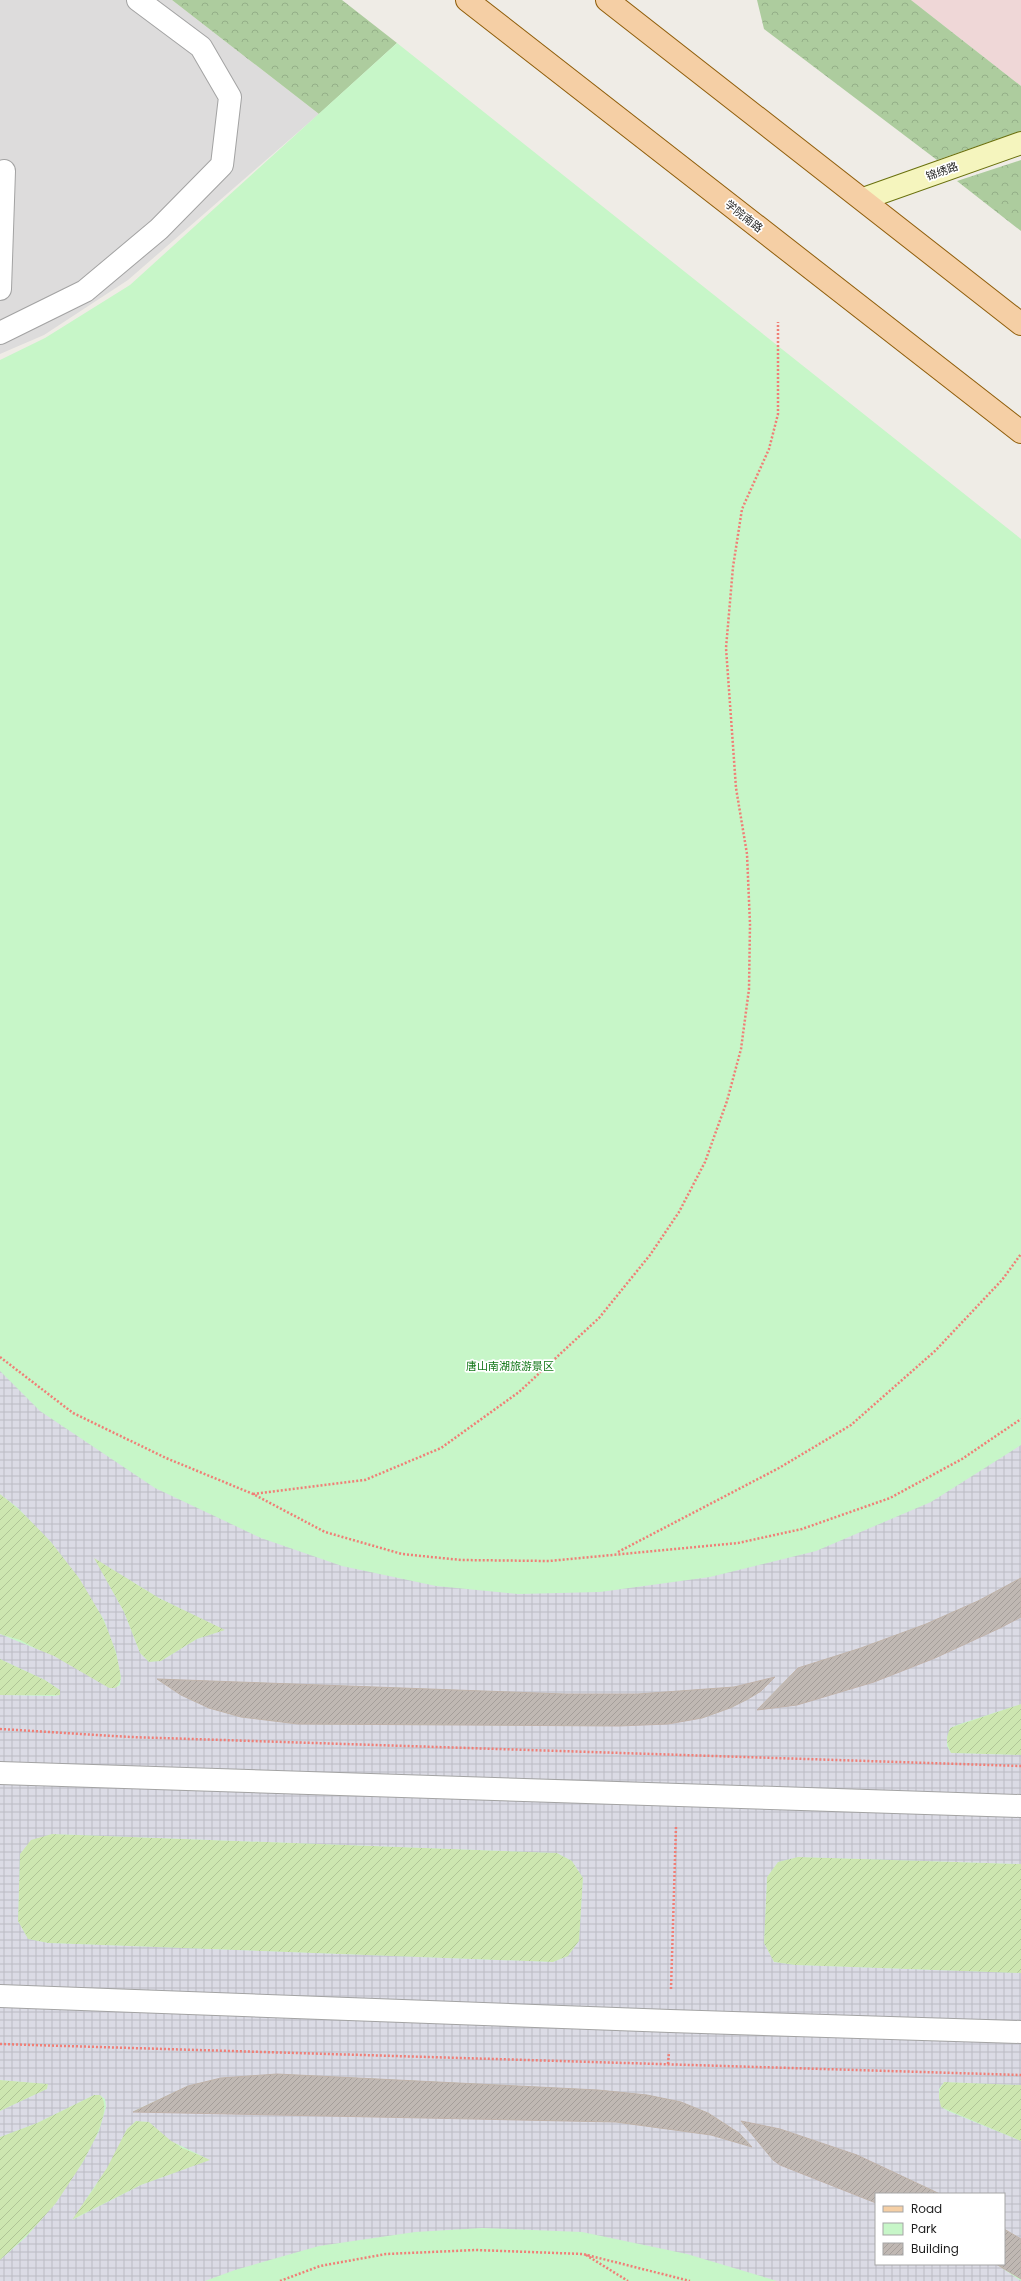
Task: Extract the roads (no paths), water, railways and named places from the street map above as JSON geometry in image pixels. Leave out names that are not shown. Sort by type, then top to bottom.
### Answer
[{"type":"main road","name":"学院南路","points":[[467,0],[1021,432]]},
{"type":"main road","points":[[607,0],[1021,324]]},
{"type":"street","points":[[0,333],[85,290],[158,229],[222,165],[230,97],[201,47],[138,0]]},
{"type":"street","name":"锦绣路","points":[[863,199],[1021,143]]},
{"type":"street","points":[[0,290],[4,171]]},
{"type":"street","points":[[0,1774],[677,1794],[1021,1806]]},
{"type":"street","points":[[0,1996],[670,2021],[1021,2032]]},
{"type":"park label","name":"唐山南湖旅游景区","points":[[510,1366]]}]
